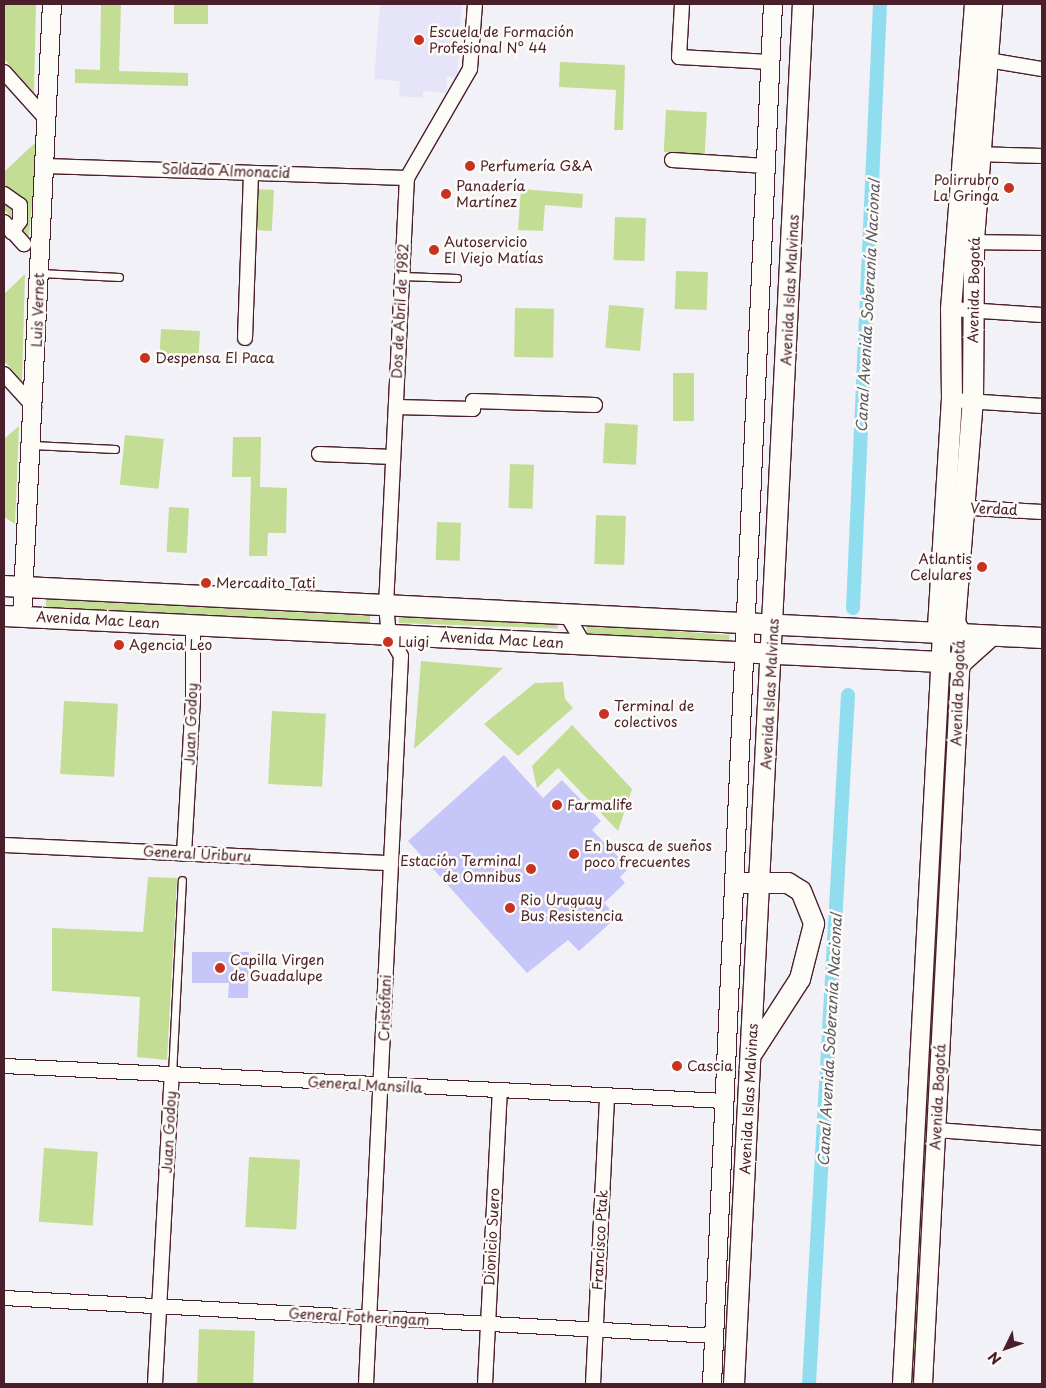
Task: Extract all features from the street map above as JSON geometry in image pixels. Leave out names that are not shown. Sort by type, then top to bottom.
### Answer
[{"type":"main road","name":"Avenida Islas Malvinas","points":[[734,1384],[773,651],[803,4]]},
{"type":"main road","name":"Avenida Bogotá","points":[[952,634],[938,627],[954,506],[973,401],[972,310],[966,242],[963,154],[975,4]]},
{"type":"main road","name":"Avenida Bogotá","points":[[954,506],[951,309],[983,155],[992,4]]},
{"type":"main road","name":"Avenida Mac Lean","points":[[4,586],[1042,638]]},
{"type":"main road","name":"Avenida Mac Lean","points":[[13,616],[743,652],[773,651],[961,663]]},
{"type":"main road","points":[[961,663],[991,636]]},
{"type":"main road","points":[[737,883],[761,880],[788,883],[801,891],[814,924],[800,979],[752,1054]]},
{"type":"street","name":"Luis Vernet","points":[[13,616],[24,587],[48,121],[52,4]]},
{"type":"street","name":"Dos de Abril de 1982","points":[[389,635],[386,606],[407,178],[470,69],[475,4]]},
{"type":"street","points":[[682,4],[679,57],[770,62]]},
{"type":"street","name":"Avenida Islas Malvinas","points":[[712,1384],[737,883],[744,624],[772,4]]},
{"type":"street","points":[[988,60],[1042,69]]},
{"type":"street","points":[[4,72],[48,121]]},
{"type":"street","points":[[963,154],[1042,156]]},
{"type":"street","points":[[672,160],[766,166]]},
{"type":"street","name":"Soldado Almonacid","points":[[45,166],[407,178]]},
{"type":"street","points":[[245,338],[252,173]]},
{"type":"street","points":[[4,194],[20,205],[20,221],[8,227],[24,244]]},
{"type":"street","points":[[966,242],[1042,242]]},
{"type":"street","points":[[951,309],[1042,315]]},
{"type":"street","points":[[4,374],[34,408]]},
{"type":"street","points":[[952,400],[1042,406]]},
{"type":"street","points":[[396,406],[473,409],[473,401],[596,405]]},
{"type":"street","points":[[319,454],[393,457]]},
{"type":"street","name":"Verdad","points":[[954,506],[1042,512]]},
{"type":"street","points":[[567,615],[584,644]]},
{"type":"street","name":"Juan Godoy","points":[[184,854],[193,700],[192,624]]},
{"type":"street","name":"Avenida Bogotá","points":[[902,1384],[941,662],[952,634]]},
{"type":"street","name":"Avenida Bogotá","points":[[923,1384],[961,663],[952,634]]},
{"type":"street","name":"Cristófani","points":[[366,1384],[382,1087],[390,863],[401,656],[389,635]]},
{"type":"street","name":"General Uriburu","points":[[4,845],[390,863]]},
{"type":"street","points":[[926,954],[946,954]]},
{"type":"street","name":"General Mansilla","points":[[4,1066],[382,1087],[500,1090],[725,1101]]},
{"type":"street","name":"Juan Godoy","points":[[155,1384],[172,1075]]},
{"type":"street","name":"Dionicio Suero","points":[[485,1384],[500,1090]]},
{"type":"street","name":"Francisco Ptak","points":[[593,1384],[607,1096]]},
{"type":"street","points":[[937,1130],[1042,1138]]},
{"type":"street","points":[[910,1250],[930,1250]]},
{"type":"street","points":[[908,1290],[929,1291]]},
{"type":"street","name":"General Fotheringam","points":[[4,1298],[714,1336]]},
{"type":"lane","points":[[40,273],[120,277]]},
{"type":"lane","points":[[402,276],[457,278]]},
{"type":"lane","points":[[32,445],[115,448]]},
{"type":"lane","name":"Juan Godoy","points":[[172,1075],[182,880]]},
{"type":"shaded area","name":"Escuela de Formación Profesional N° 44","points":[[380,4],[462,4],[457,77],[447,76],[446,93],[423,91],[423,98],[399,96],[400,81],[374,79]]},
{"type":"green space","points":[[4,4],[36,4],[34,93],[4,59]]},
{"type":"green space","points":[[101,4],[121,4],[119,71],[188,73],[188,86],[75,83],[75,69],[100,70]]},
{"type":"green space","points":[[174,4],[208,4],[208,24],[174,24]]},
{"type":"green space","points":[[560,62],[625,65],[623,130],[614,130],[616,90],[559,87]]},
{"type":"green space","points":[[666,110],[707,112],[705,154],[664,152]]},
{"type":"green space","points":[[38,140],[29,237],[4,209],[4,172]]},
{"type":"green space","points":[[253,189],[274,190],[272,231],[251,230]]},
{"type":"green space","points":[[521,189],[583,194],[582,208],[545,205],[543,231],[518,230]]},
{"type":"green space","points":[[615,217],[646,218],[644,261],[613,260]]},
{"type":"green space","points":[[676,271],[708,272],[707,310],[675,309]]},
{"type":"green space","points":[[25,274],[22,381],[4,361],[4,294]]},
{"type":"green space","points":[[609,305],[644,308],[640,351],[605,348]]},
{"type":"green space","points":[[515,308],[554,309],[553,358],[514,357]]},
{"type":"green space","points":[[161,329],[200,331],[198,365],[159,363]]},
{"type":"green space","points":[[673,373],[694,373],[694,421],[673,421]]},
{"type":"green space","points":[[605,423],[638,425],[636,465],[603,463]]},
{"type":"green space","points":[[19,426],[15,524],[4,517],[4,439]]},
{"type":"green space","points":[[125,435],[164,439],[159,489],[120,485]]},
{"type":"green space","points":[[233,437],[261,437],[260,487],[287,488],[286,533],[268,533],[267,556],[249,556],[251,477],[232,477]]},
{"type":"green space","points":[[510,464],[534,465],[532,509],[508,508]]},
{"type":"green space","points":[[169,507],[189,508],[187,553],[167,552]]},
{"type":"green space","points":[[596,515],[626,516],[624,565],[594,564]]},
{"type":"green space","points":[[437,522],[461,523],[460,561],[436,560]]},
{"type":"green space","points":[[46,599],[370,616],[370,625],[46,611]]},
{"type":"green space","points":[[399,615],[558,621],[558,629],[399,623]]},
{"type":"green space","points":[[587,625],[730,635],[729,647],[586,637]]},
{"type":"green space","points":[[421,661],[503,668],[414,749]]},
{"type":"green space","points":[[563,682],[565,699],[573,708],[518,756],[484,724],[535,683]]},
{"type":"green space","points":[[945,686],[954,686],[954,933],[945,933]]},
{"type":"green space","points":[[64,701],[118,704],[114,777],[60,774]]},
{"type":"green space","points":[[272,711],[326,714],[322,787],[268,784]]},
{"type":"green space","points":[[572,725],[632,789],[618,831],[558,768],[537,788],[532,766]]},
{"type":"green space","points":[[148,877],[177,878],[167,1060],[137,1057],[140,997],[52,991],[52,928],[143,932]]},
{"type":"green space","points":[[929,972],[939,973],[916,1193],[906,1192]]},
{"type":"green space","points":[[44,1148],[98,1152],[93,1226],[39,1222]]},
{"type":"green space","points":[[249,1157],[300,1160],[296,1230],[245,1227]]},
{"type":"green space","points":[[910,1296],[921,1297],[913,1384],[902,1384]]},
{"type":"green space","points":[[199,1329],[255,1331],[253,1384],[197,1384]]},
{"type":"building","name":"Estación Terminal de Omnibus","points":[[504,755],[543,798],[562,780],[601,821],[592,830],[629,868],[620,877],[625,883],[604,903],[617,917],[579,951],[568,940],[527,973],[408,841]]},
{"type":"building","name":"Capilla Virgen de Guadalupe","points":[[192,952],[249,952],[248,998],[228,998],[229,983],[192,983]]},
{"type":"waterway","name":"Canal Avenida Soberanía Nacional","points":[[853,608],[880,4]]},
{"type":"waterway","name":"Canal Avenida Soberanía Nacional","points":[[809,1384],[848,695]]},
{"type":"place","name":"Escuela de Formación Profesional N° 44","points":[[419,40]]},
{"type":"place","name":"Perfumería G&A","points":[[470,166]]},
{"type":"place","name":"Polirrubro La Gringa","points":[[1009,188]]},
{"type":"place","name":"Panadería Martínez","points":[[446,194]]},
{"type":"place","name":"Autoservicio El Viejo Matías","points":[[434,250]]},
{"type":"place","name":"Despensa El Paca","points":[[145,358]]},
{"type":"place","name":"Atlantis Celulares","points":[[982,567]]},
{"type":"place","name":"Mercadito Tati","points":[[206,583]]},
{"type":"place","name":"Luigi","points":[[388,642]]},
{"type":"place","name":"Agencia Leo","points":[[119,645]]},
{"type":"place","name":"Terminal de colectivos","points":[[604,714]]},
{"type":"place","name":"Farmalife","points":[[557,805]]},
{"type":"place","name":"En busca de sueños poco frecuentes","points":[[574,854]]},
{"type":"place","name":"Estación Terminal de Omnibus","points":[[531,869]]},
{"type":"place","name":"Rio Uruguay Bus Resistencia","points":[[510,908]]},
{"type":"place","name":"Capilla Virgen de Guadalupe","points":[[220,968]]},
{"type":"place","name":"Cascia","points":[[677,1066]]}]
